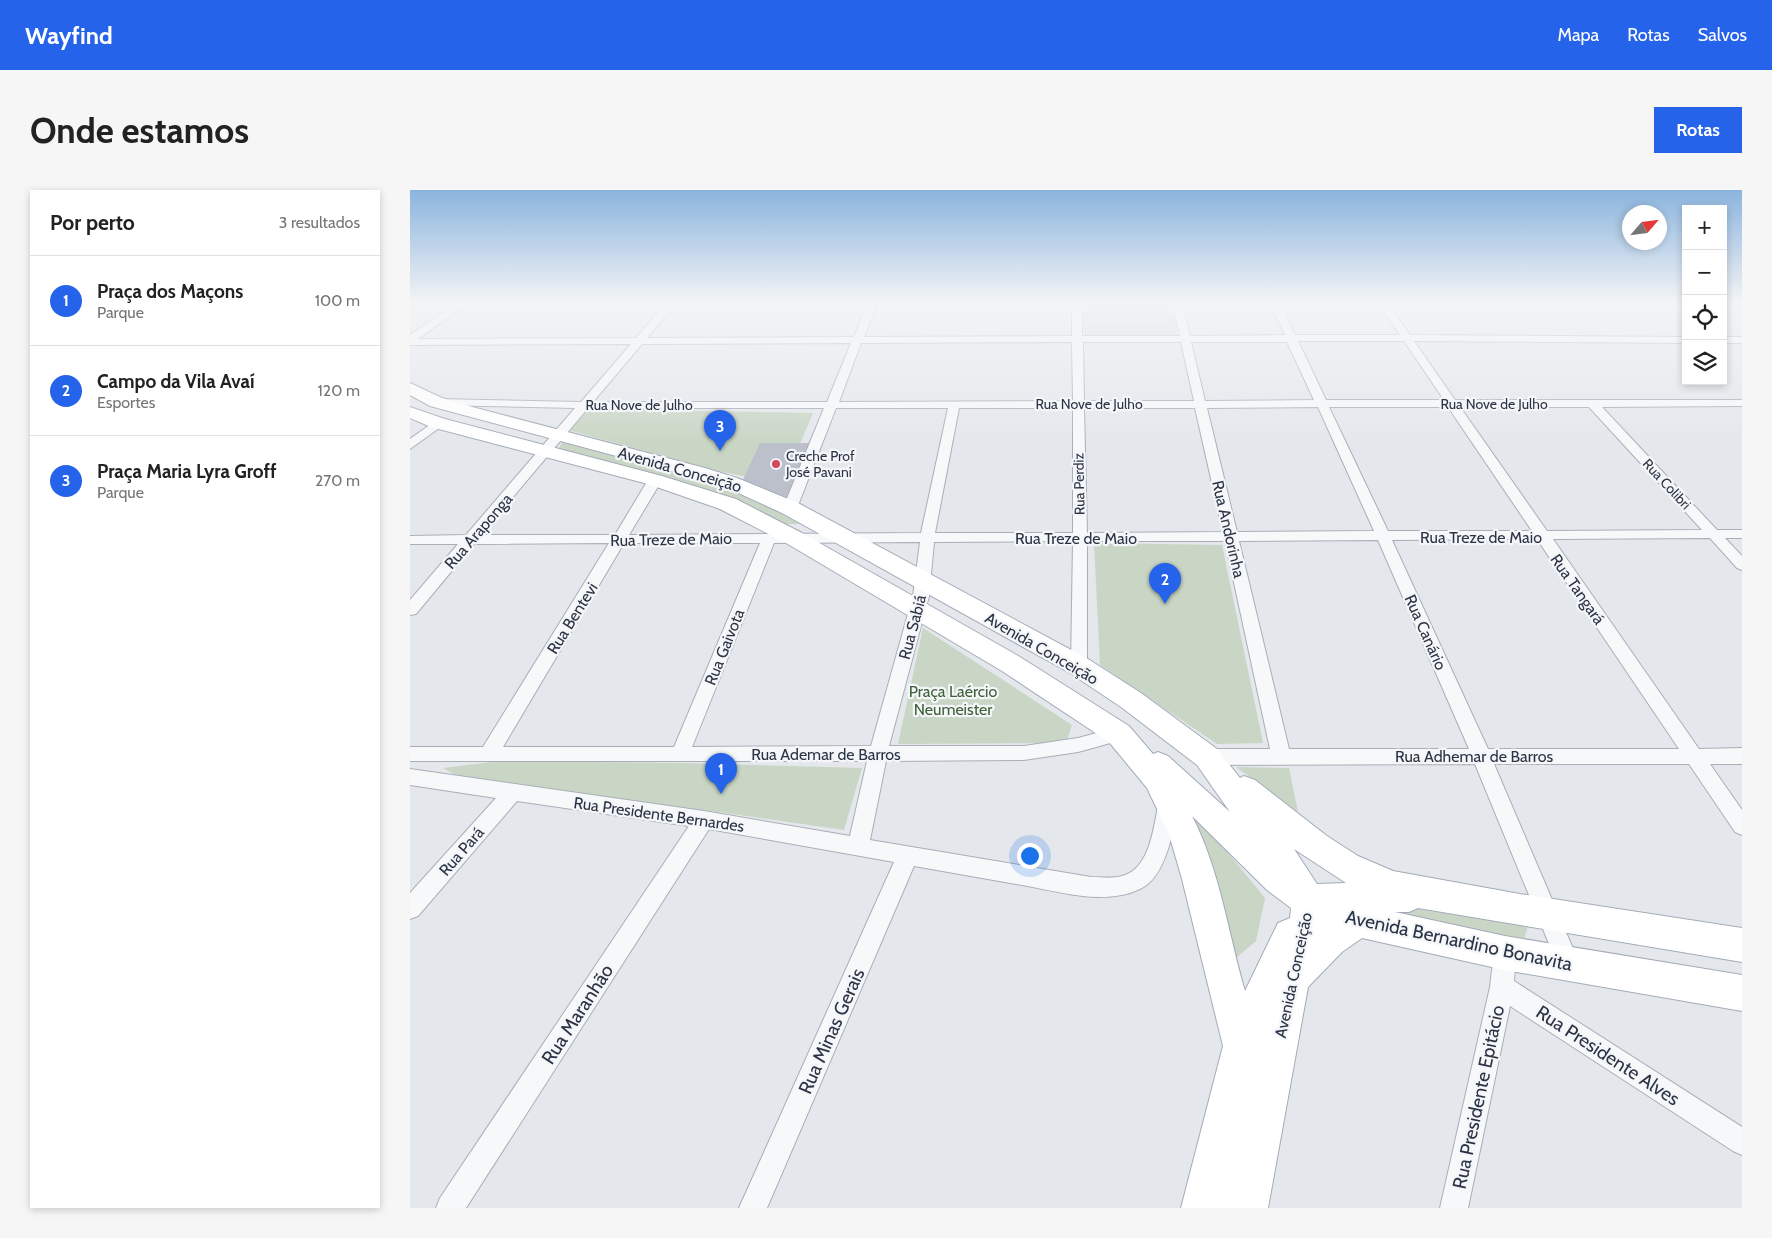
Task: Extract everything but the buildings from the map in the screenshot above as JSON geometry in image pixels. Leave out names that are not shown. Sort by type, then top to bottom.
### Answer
[{"type":"main road","name":"Avenida Conceição","points":[[410,388],[437,413]]},
{"type":"main road","points":[[410,394],[437,413]]},
{"type":"main road","name":"Avenida Conceição","points":[[410,412],[437,413],[552,443],[730,482],[790,508],[843,538],[1019,669],[1119,734],[1158,780],[1170,800],[1185,834],[1200,879],[1224,982],[1242,1046],[1203,1208]]},
{"type":"main road","name":"Avenida Conceição","points":[[552,443],[728,504],[794,538],[1079,666],[1131,700],[1207,757],[1293,874],[1308,900],[1307,923],[1291,978],[1246,1208]]},
{"type":"main road","name":"Avenida Bernardino Bonavita","points":[[1119,734],[1182,786],[1256,859],[1308,900],[1358,921],[1505,954],[1742,993]]},
{"type":"main road","points":[[1207,757],[1264,806],[1342,863],[1365,876],[1425,894],[1551,917],[1742,945]]},
{"type":"main road","points":[[1242,1046],[1266,984],[1308,900],[1387,898],[1425,894]]},
{"type":"main road","points":[[1291,978],[1330,940],[1358,921]]},
{"type":"street","name":"Rua Araponga","points":[[410,610],[582,405],[632,350]]},
{"type":"street","points":[[790,508],[854,350]]},
{"type":"street","name":"Rua Perdiz","points":[[1078,350],[1079,666]]},
{"type":"street","name":"Rua Andorinha","points":[[1186,350],[1232,537],[1281,756]]},
{"type":"street","name":"Rua Canário","points":[[1298,350],[1481,755],[1551,917],[1569,965]]},
{"type":"street","name":"Rua Tangará","points":[[1415,350],[1742,826]]},
{"type":"street","points":[[1737,403],[1742,411]]},
{"type":"street","name":"Rua Nove de Julho","points":[[437,413],[582,405],[1737,403]]},
{"type":"street","name":"Rua Colibri","points":[[1592,404],[1742,565]]},
{"type":"street","name":"Rua Sabiá","points":[[858,847],[878,753],[921,596],[927,538],[954,405]]},
{"type":"street","points":[[410,446],[437,413]]},
{"type":"street","name":"Rua Bentevi","points":[[488,755],[621,539],[655,480]]},
{"type":"street","name":"Rua Treze de Maio","points":[[410,540],[1542,537],[1742,534]]},
{"type":"street","name":"Rua Gaivota","points":[[680,756],[769,538]]},
{"type":"street","name":"Rua Ademar de Barros","points":[[410,754],[680,756],[1024,753],[1078,745],[1119,734]]},
{"type":"street","name":"Rua Adhemar de Barros","points":[[1207,757],[1742,756]]},
{"type":"street","name":"Rua Presidente Bernardes","points":[[410,777],[704,820],[1090,887],[1122,886],[1141,879],[1147,873],[1158,847],[1170,800]]},
{"type":"street","name":"Rua Pará","points":[[410,909],[512,793]]},
{"type":"street","name":"Rua Maranhão","points":[[450,1208],[704,820]]},
{"type":"street","name":"Rua Minas Gerais","points":[[753,1208],[908,855]]},
{"type":"street","points":[[1502,987],[1505,954]]},
{"type":"street","name":"Rua Presidente Alves","points":[[1502,987],[1742,1142]]},
{"type":"street","name":"Rua Presidente Epitácio","points":[[1454,1208],[1502,987]]},
{"type":"green space","points":[[590,409],[813,413],[783,484],[718,471],[568,430]]},
{"type":"green space","points":[[563,441],[715,481],[807,524],[780,524],[557,451]]},
{"type":"green space","points":[[1094,543],[1222,545],[1263,743],[1217,744],[1100,665]]},
{"type":"green space","name":"Praça Laércio Neumeister","points":[[923,628],[1072,725],[1066,743],[898,744]]},
{"type":"green space","points":[[500,761],[683,763],[862,768],[844,830],[719,812],[534,791],[457,776],[443,768]]},
{"type":"green space","points":[[1236,767],[1289,768],[1298,812]]},
{"type":"green space","points":[[1183,805],[1198,816],[1265,898],[1256,941],[1230,963]]},
{"type":"green space","points":[[1399,906],[1528,926],[1523,943],[1397,919]]},
{"type":"place","name":"Praça Maria Lyra Groff","points":[[720,451]]},
{"type":"place","name":"Creche Prof José Pavani","points":[[776,464]]},
{"type":"place","name":"Campo da Vila Avaí","points":[[1165,604]]},
{"type":"place","name":"Praça dos Maçons","points":[[721,794]]}]
